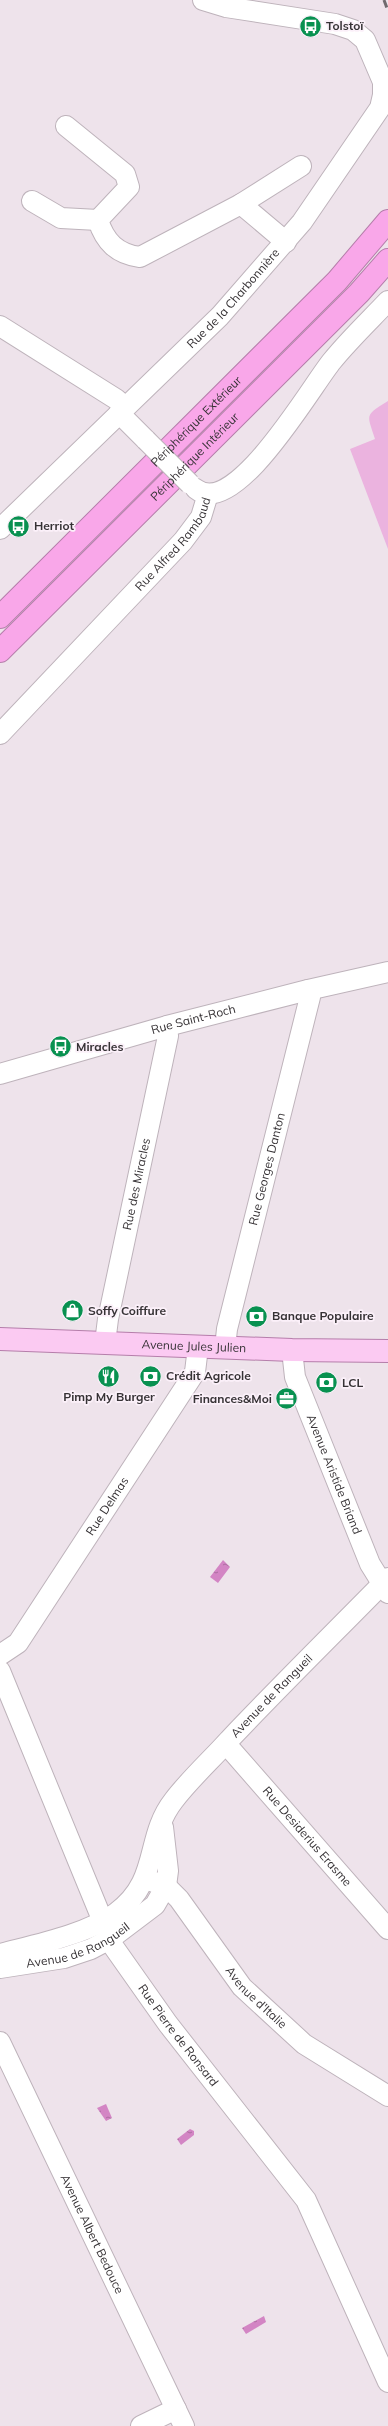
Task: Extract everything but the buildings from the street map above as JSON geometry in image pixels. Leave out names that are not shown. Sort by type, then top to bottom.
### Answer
[{"type":"highway","name":"Périphérique Extérieur","points":[[0,617],[337,281],[388,221]]},
{"type":"highway","name":"Périphérique Intérieur","points":[[0,651],[354,298],[388,260]]},
{"type":"main road","name":"Avenue Jules Julien","points":[[0,1339],[225,1348],[388,1352]]},
{"type":"street","name":"Rue de la Charbonnière","points":[[0,529],[220,316],[302,222],[380,108],[384,94],[383,82],[365,40],[353,30],[334,24],[226,7],[204,0]]},
{"type":"street","points":[[32,201],[61,218],[98,220],[129,187],[125,174],[66,126]]},
{"type":"street","points":[[98,220],[102,231],[112,246],[126,255],[140,257],[241,204],[301,166]]},
{"type":"street","points":[[241,204],[286,242]]},
{"type":"street","name":"Rue Alfred Rambaud","points":[[0,734],[183,541],[202,517],[208,494],[215,494],[229,487],[269,449],[287,427],[331,362],[388,301]]},
{"type":"street","points":[[0,326],[116,399],[122,410],[146,440],[190,484],[199,491],[208,494]]},
{"type":"street","name":"Rue Saint-Roch","points":[[0,1074],[167,1026],[308,990],[388,972]]},
{"type":"street","name":"Rue Georges Danton","points":[[225,1348],[227,1329],[300,1045],[310,997],[308,990]]},
{"type":"street","name":"Rue des Miracles","points":[[105,1343],[108,1319],[168,1036],[167,1026]]},
{"type":"street","name":"Rue Delmas","points":[[0,1655],[18,1642],[195,1372],[198,1347]]},
{"type":"street","name":"Avenue Aristide Briand","points":[[292,1350],[296,1377],[370,1564],[386,1586]]},
{"type":"street","name":"Avenue de Rangueil","points":[[0,1968],[64,1958],[91,1949],[127,1903],[138,1892],[145,1879],[154,1843],[162,1820],[174,1800],[226,1744],[386,1586]]},
{"type":"street","name":"Rue Pierre de Ronsard","points":[[0,1671],[106,1930],[168,2024],[306,2200],[388,2382]]},
{"type":"street","name":"Rue Desiderius Erasme","points":[[226,1744],[388,1928]]},
{"type":"street","name":"Avenue de Rangueil","points":[[0,1954],[55,1939],[106,1930],[155,1905],[166,1886],[168,1871],[162,1820]]},
{"type":"street","name":"Avenue d'Italie","points":[[145,1879],[166,1886],[178,1899],[242,1987],[314,2052],[388,2096]]},
{"type":"street","name":"Avenue Albert Bedouce","points":[[0,2042],[180,2418]]},
{"type":"street","points":[[141,2426],[180,2418]]},
{"type":"shaded area","points":[[388,401],[388,549],[350,449],[375,439],[369,420],[371,413]]},
{"type":"water","points":[[223,1560],[230,1567],[218,1583],[210,1577]]},
{"type":"water","points":[[106,2104],[112,2118],[106,2121],[97,2108]]},
{"type":"water","points":[[190,2129],[194,2131],[194,2135],[181,2145],[177,2139]]},
{"type":"water","points":[[264,2316],[266,2322],[246,2334],[242,2328]]},
{"type":"railway","points":[[384,0],[388,11]]},
{"type":"place","name":"Tolstoï","points":[[310,26]]},
{"type":"place","name":"Herriot","points":[[18,526]]},
{"type":"place","name":"Miracles","points":[[61,1047]]},
{"type":"place","name":"Soffy Coiffure","points":[[73,1311]]},
{"type":"place","name":"Banque Populaire","points":[[257,1316]]},
{"type":"place","name":"Pimp My Burger","points":[[109,1376]]},
{"type":"place","name":"Crédit Agricole","points":[[151,1376]]},
{"type":"place","name":"LCL","points":[[327,1383]]},
{"type":"place","name":"Finances&Moi","points":[[287,1399]]}]
